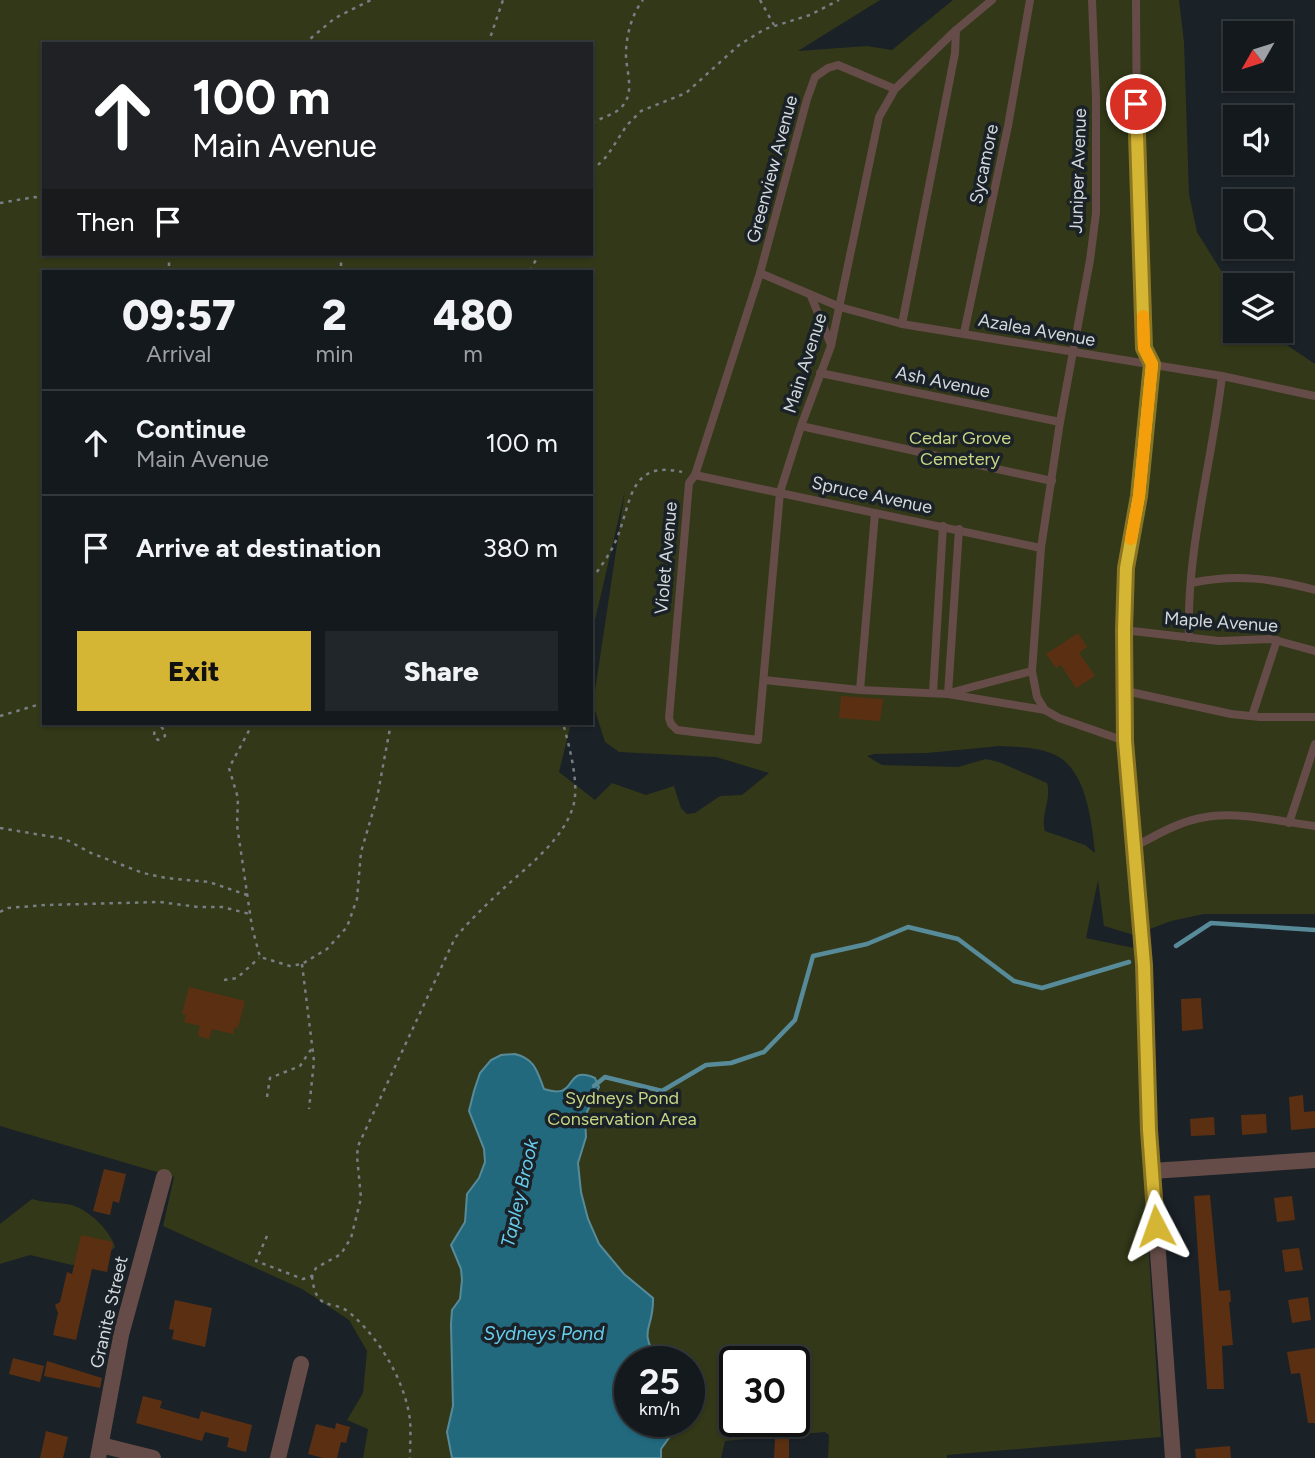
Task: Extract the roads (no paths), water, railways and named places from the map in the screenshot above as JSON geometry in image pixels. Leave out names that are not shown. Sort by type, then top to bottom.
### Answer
[{"type":"street","points":[[1145,985],[1152,1171],[1173,1458]]},
{"type":"street","points":[[1152,1171],[1315,1160]]},
{"type":"street","name":"Granite Street","points":[[99,1452],[121,1335],[164,1177]]},
{"type":"street","points":[[278,1458],[301,1364]]},
{"type":"street","points":[[99,1452],[153,1458]]},
{"type":"lane","name":"Main Avenue","points":[[758,740],[780,492],[831,346],[879,117],[895,89],[956,30],[992,0]]},
{"type":"lane","name":"Sycamore","points":[[964,333],[1008,126],[1030,0]]},
{"type":"lane","name":"Juniper Avenue","points":[[1032,671],[1041,548],[1096,212],[1096,98],[1092,0]]},
{"type":"lane","points":[[1136,0],[1137,142],[1144,348],[1152,364],[1139,496],[1126,568],[1125,741],[1136,846],[1145,985]]},
{"type":"lane","points":[[902,324],[955,53],[956,30]]},
{"type":"lane","name":"Greenview Avenue","points":[[760,273],[815,77],[838,65],[895,89]]},
{"type":"lane","name":"Azalea Avenue","points":[[760,273],[840,307],[902,324],[1222,376],[1315,396]]},
{"type":"lane","name":"Violet Avenue","points":[[758,740],[677,730],[669,720],[690,481],[695,475],[760,273]]},
{"type":"lane","points":[[811,296],[831,346]]},
{"type":"lane","name":"Ash Avenue","points":[[820,373],[1060,422]]},
{"type":"lane","points":[[1189,638],[1191,583],[1222,376]]},
{"type":"lane","points":[[801,426],[1052,481]]},
{"type":"lane","name":"Spruce Avenue","points":[[695,475],[1041,548]]},
{"type":"lane","points":[[860,690],[875,513]]},
{"type":"lane","points":[[933,693],[943,526]]},
{"type":"lane","points":[[948,694],[959,529]]},
{"type":"lane","points":[[1191,583],[1241,577],[1278,580],[1315,590]]},
{"type":"lane","name":"Maple Avenue","points":[[1124,630],[1219,641],[1264,638],[1315,651]]},
{"type":"lane","points":[[1252,716],[1277,640]]},
{"type":"lane","points":[[948,694],[1032,671],[1037,697],[1045,710]]},
{"type":"lane","points":[[764,680],[860,690],[948,694],[1045,710],[1059,718],[1125,741]]},
{"type":"lane","points":[[1126,691],[1252,716],[1315,718]]},
{"type":"lane","points":[[1289,823],[1315,744]]},
{"type":"lane","points":[[1136,846],[1169,827],[1208,816],[1315,826]]},
{"type":"water","name":"Sydneys Pond","points":[[515,1054],[527,1059],[537,1071],[544,1089],[563,1090],[574,1078],[585,1075],[595,1078],[599,1087],[585,1116],[586,1137],[578,1163],[581,1192],[588,1219],[599,1244],[624,1274],[653,1298],[647,1335],[650,1346],[614,1346],[614,1437],[670,1437],[661,1449],[661,1458],[452,1458],[447,1432],[453,1406],[451,1324],[452,1310],[460,1299],[462,1280],[461,1269],[451,1245],[465,1222],[467,1194],[479,1178],[485,1162],[484,1149],[469,1111],[474,1091],[480,1073],[491,1060],[501,1055]]},
{"type":"waterway","name":"Tapley Brook","points":[[1176,946],[1211,923],[1315,930]]},
{"type":"waterway","name":"Tapley Brook","points":[[594,1086],[605,1077],[662,1091],[706,1065],[731,1063],[764,1052],[795,1020],[813,956],[867,944],[908,927],[958,939],[1014,981],[1042,988],[1129,962]]},
{"type":"park label","name":"Cedar Grove Cemetery","points":[[960,448]]},
{"type":"park label","name":"Sydneys Pond Conservation Area","points":[[622,1108]]}]
